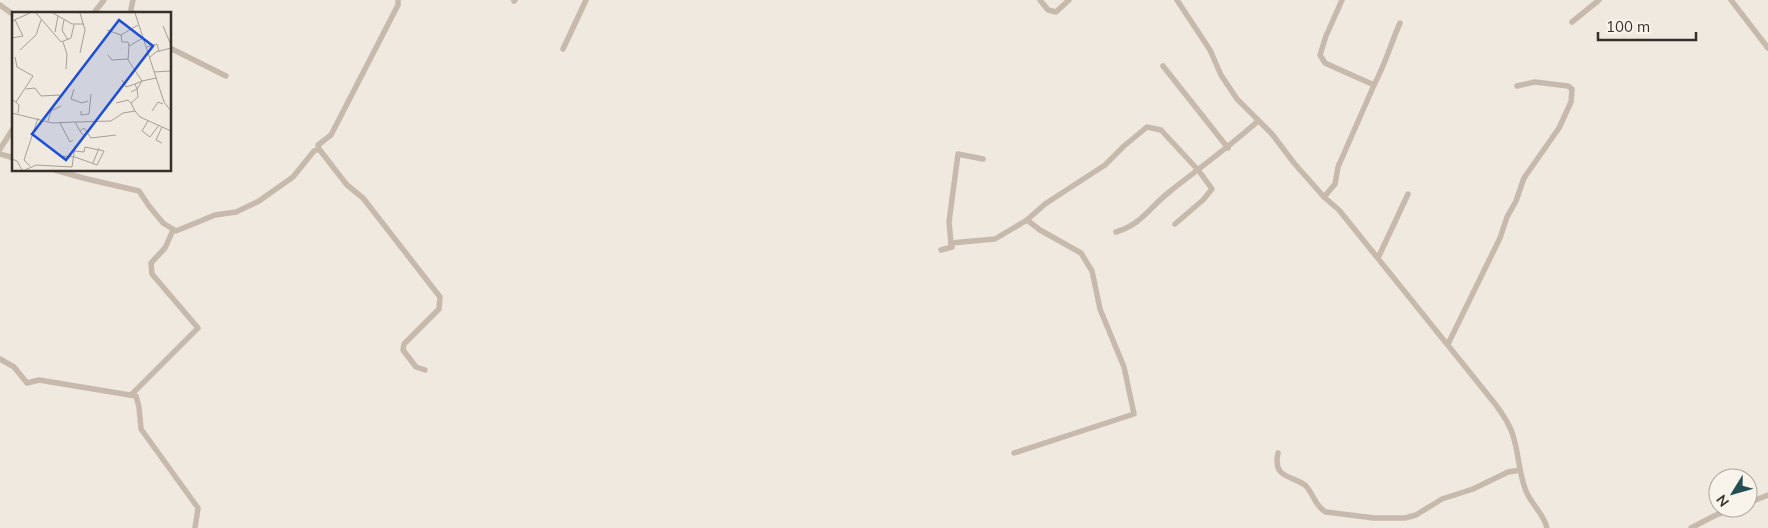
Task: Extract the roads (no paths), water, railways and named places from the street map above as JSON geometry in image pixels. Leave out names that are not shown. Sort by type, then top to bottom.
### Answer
[{"type":"street","points":[[95,12],[104,0]]},
{"type":"street","points":[[398,0],[398,5],[331,135],[318,145],[319,150],[347,185],[363,198],[440,296],[439,309],[404,344],[403,350],[416,368],[425,370]]},
{"type":"street","points":[[563,49],[586,0]]},
{"type":"street","points":[[1040,0],[1048,10],[1056,12],[1069,0]]},
{"type":"street","points":[[1177,0],[1210,50],[1221,75],[1237,99],[1272,134],[1294,163],[1339,210],[1496,405],[1514,437],[1527,495],[1544,520],[1547,528]]},
{"type":"street","points":[[1342,0],[1320,55],[1325,64],[1374,85]]},
{"type":"street","points":[[1572,22],[1599,0]]},
{"type":"street","points":[[1731,0],[1768,48]]},
{"type":"street","points":[[0,4],[12,13]]},
{"type":"street","points":[[1324,196],[1336,184],[1338,167],[1385,64],[1400,22]]},
{"type":"street","points":[[171,48],[226,76]]},
{"type":"street","points":[[1163,66],[1228,148]]},
{"type":"street","points":[[1448,344],[1500,238],[1524,178],[1559,128],[1571,102],[1572,89],[1568,86],[1535,82],[1517,86]]},
{"type":"street","points":[[1116,232],[1126,229],[1144,218],[1166,195],[1228,148],[1258,121]]},
{"type":"street","points":[[951,243],[995,239],[1027,220],[1045,204],[1105,164],[1147,127],[1161,130],[1199,171],[1212,189],[1203,200],[1175,224]]},
{"type":"street","points":[[0,149],[12,130]]},
{"type":"street","points":[[58,171],[139,191],[163,223],[176,231],[215,215],[236,212],[259,202],[293,177],[314,151],[319,150]]},
{"type":"street","points":[[940,250],[952,247],[948,222],[958,154],[983,160]]},
{"type":"street","points":[[1378,258],[1408,194]]},
{"type":"street","points":[[1014,453],[1134,414],[1124,367],[1100,309],[1092,271],[1081,253],[1040,230],[1027,220]]},
{"type":"street","points":[[131,395],[198,328],[152,274],[151,263],[165,248],[173,230]]},
{"type":"street","points":[[0,359],[14,367],[27,383],[40,380],[136,396],[141,429],[198,508],[195,528]]},
{"type":"street","points":[[1278,453],[1281,472],[1284,476],[1306,486],[1319,508],[1326,512],[1393,519],[1416,515],[1442,499],[1462,493],[1508,472],[1520,470]]},
{"type":"street","points":[[1691,528],[1710,518]]}]
